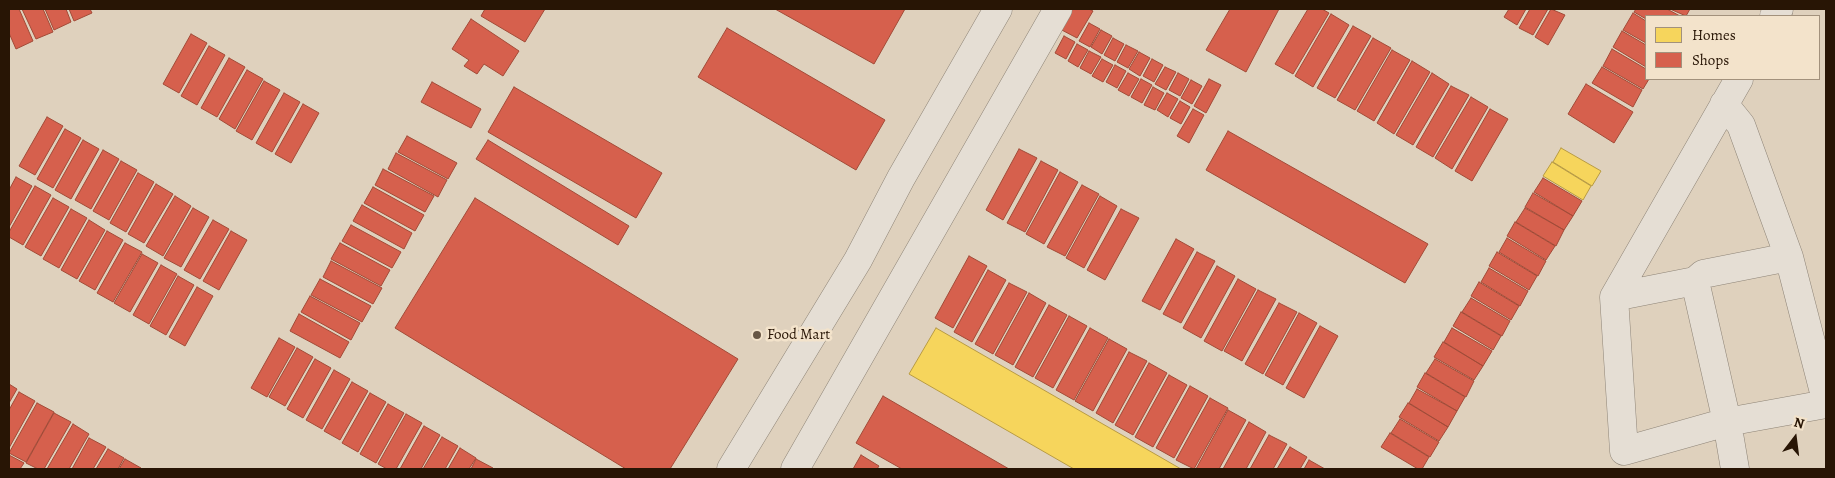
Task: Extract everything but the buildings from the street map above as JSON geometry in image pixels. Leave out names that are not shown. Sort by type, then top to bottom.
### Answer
[{"type":"street","points":[[731,469],[858,260],[901,178],[998,9]]},
{"type":"street","points":[[795,469],[1058,9]]},
{"type":"street","points":[[1738,80],[1614,297],[1623,460],[1728,422],[1826,404]]},
{"type":"street","points":[[1724,104],[1742,125],[1789,257],[1826,400]]},
{"type":"street","points":[[1614,297],[1695,281],[1704,274],[1789,257]]},
{"type":"street","points":[[1695,281],[1728,422],[1735,469]]},
{"type":"place","name":"Food Mart","points":[[757,335]]}]
